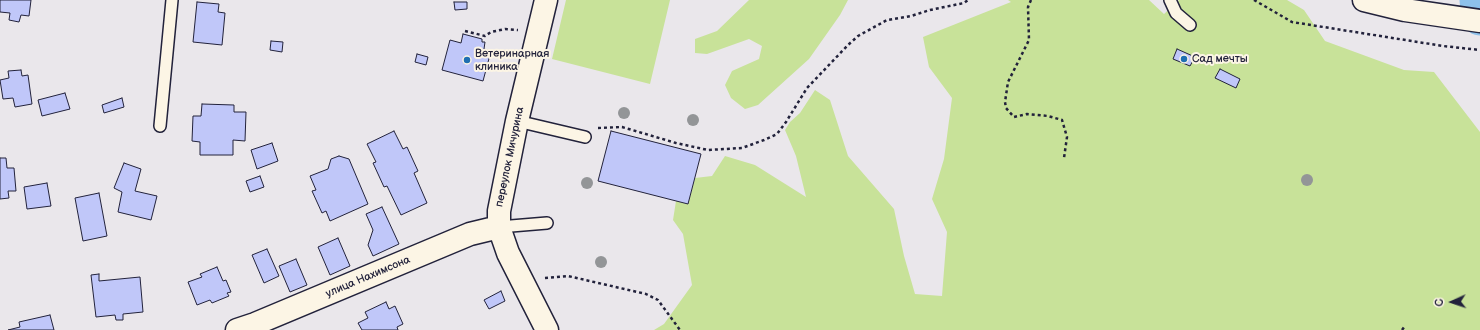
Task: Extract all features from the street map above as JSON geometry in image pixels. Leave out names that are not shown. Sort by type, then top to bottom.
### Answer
[{"type":"street","name":"переулок Мичурина","points":[[546,0],[501,196],[499,227],[508,252],[547,330]]},
{"type":"street","points":[[1364,0],[1405,10],[1480,21]]},
{"type":"street","name":"улица Нахимсона","points":[[237,330],[255,324],[470,234],[499,227]]},
{"type":"lane","points":[[160,126],[172,0]]},
{"type":"lane","points":[[1170,0],[1176,13],[1190,26]]},
{"type":"lane","points":[[517,122],[585,137]]},
{"type":"lane","points":[[499,227],[546,223]]},
{"type":"path","points":[[585,137],[599,128],[622,127],[676,143],[708,150],[742,148],[777,134],[807,88],[858,36],[887,20],[911,16],[930,10],[964,3],[968,0]]},
{"type":"path","points":[[1031,0],[1028,7],[1029,40],[1008,82],[1005,102],[1006,108],[1014,117],[1027,114],[1048,116],[1062,120],[1067,137],[1064,158]]},
{"type":"path","points":[[1254,0],[1292,22],[1443,46],[1480,50]]},
{"type":"path","points":[[465,31],[485,36],[491,32],[504,28],[539,32]]},
{"type":"path","points":[[522,280],[568,276],[646,294],[658,300],[680,330]]},
{"type":"path","points":[[1402,330],[1405,326]]},
{"type":"green space","points":[[566,0],[670,0],[650,84],[552,59]]},
{"type":"green space","points":[[749,0],[848,0],[840,15],[809,59],[758,105],[745,109],[731,98],[725,85],[732,71],[759,59],[762,46],[749,39],[707,54],[695,53],[695,39],[717,31]]},
{"type":"green space","points":[[1008,0],[1149,0],[1164,14],[1179,0],[1287,0],[1304,10],[1325,41],[1404,70],[1434,72],[1480,132],[1480,330],[654,330],[664,324],[692,285],[683,234],[673,220],[676,201],[688,204],[695,178],[712,176],[725,156],[755,165],[806,197],[796,156],[785,130],[790,122],[800,113],[815,90],[830,100],[848,156],[894,209],[904,256],[915,294],[942,296],[947,232],[932,199],[944,159],[952,98],[929,67],[923,37],[1011,2]]},
{"type":"building","points":[[0,0],[31,0],[29,16],[21,15],[19,22],[9,20],[10,13],[0,12]]},
{"type":"building","points":[[197,2],[219,4],[218,12],[225,13],[222,45],[193,42]]},
{"type":"building","points":[[454,2],[467,2],[467,9],[455,10]]},
{"type":"building","name":"Ветеринарная клиника","points":[[463,34],[482,39],[482,42],[485,42],[484,49],[491,51],[483,81],[442,70],[450,40],[461,43]]},
{"type":"building","points":[[271,41],[283,42],[282,52],[270,50]]},
{"type":"building","points":[[1177,49],[1195,57],[1190,66],[1173,59]]},
{"type":"building","points":[[417,54],[428,57],[426,65],[415,62]]},
{"type":"building","points":[[1220,69],[1240,79],[1236,88],[1215,78]]},
{"type":"building","points":[[21,70],[22,76],[28,75],[32,104],[15,107],[13,98],[3,99],[0,80],[9,78],[8,71]]},
{"type":"building","points":[[65,93],[70,109],[42,116],[38,100]]},
{"type":"building","points":[[122,98],[124,107],[104,113],[102,105]]},
{"type":"building","points":[[202,104],[234,105],[234,112],[246,112],[245,141],[233,140],[233,155],[200,155],[200,142],[192,141],[193,116],[201,116]]},
{"type":"building","points":[[394,131],[403,149],[407,147],[418,171],[414,173],[427,203],[401,215],[387,186],[384,187],[373,163],[376,162],[367,144]]},
{"type":"building","points":[[611,131],[701,154],[688,204],[598,181]]},
{"type":"building","points":[[272,143],[278,161],[257,169],[251,150]]},
{"type":"building","points":[[339,156],[349,159],[368,204],[330,221],[326,211],[322,213],[312,191],[316,190],[310,176],[328,169],[331,159]]},
{"type":"building","points":[[0,158],[6,158],[7,168],[14,168],[16,191],[8,191],[9,198],[0,199]]},
{"type":"building","points":[[124,163],[141,169],[135,191],[157,196],[151,220],[118,212],[122,192],[114,188]]},
{"type":"building","points":[[260,176],[264,187],[250,192],[246,181]]},
{"type":"building","points":[[47,183],[51,206],[27,209],[24,187]]},
{"type":"building","points":[[99,193],[107,236],[83,241],[75,198]]},
{"type":"building","points":[[382,207],[399,244],[373,256],[368,245],[373,230],[366,214]]},
{"type":"building","points":[[338,238],[350,266],[330,275],[318,247]]},
{"type":"building","points":[[267,249],[279,276],[264,283],[252,255]]},
{"type":"building","points":[[296,259],[307,285],[290,292],[279,266]]},
{"type":"building","points":[[217,267],[223,281],[226,280],[231,292],[227,293],[229,296],[212,303],[210,300],[197,305],[188,282],[202,277],[200,274]]},
{"type":"building","points":[[99,274],[99,281],[140,277],[143,312],[123,314],[123,320],[116,320],[115,315],[96,317],[91,275]]},
{"type":"building","points":[[501,291],[505,301],[489,309],[484,300]]},
{"type":"building","points":[[386,302],[389,309],[395,306],[403,324],[397,327],[398,330],[362,330],[358,323],[368,318],[365,312]]},
{"type":"building","points":[[50,315],[54,330],[8,330],[20,327],[19,322]]},
{"type":"waterway","points":[[1478,0],[1480,17]]},
{"type":"place","name":"Сад мечты","points":[[1184,59]]},
{"type":"place","name":"Ветеринарная клиника","points":[[467,60]]}]
